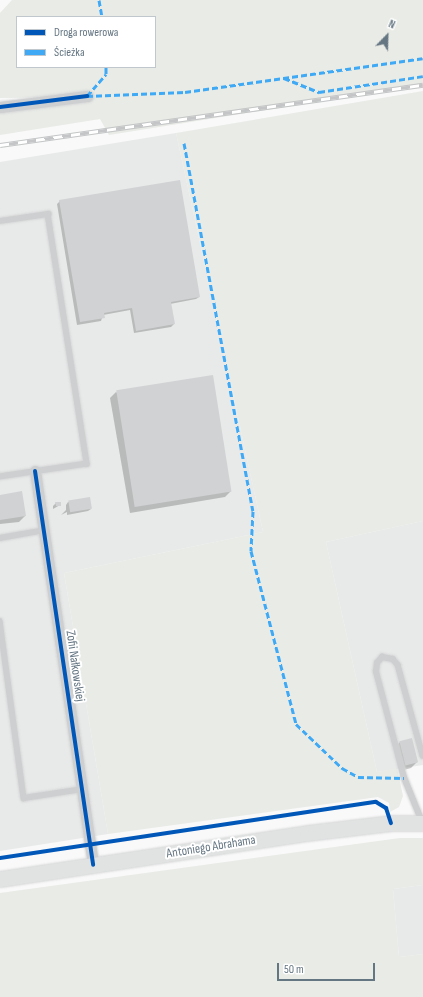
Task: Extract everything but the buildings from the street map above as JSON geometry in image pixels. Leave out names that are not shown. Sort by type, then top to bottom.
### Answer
[{"type":"main road","name":"Antoniego Abrahama","points":[[0,879],[307,833],[390,823],[423,822]]},
{"type":"street","points":[[0,107],[87,96]]},
{"type":"street","name":"Zofii Nałkowskiej","points":[[35,471],[94,865]]},
{"type":"lane","points":[[0,221],[48,214],[86,464],[0,477]]},
{"type":"lane","points":[[0,538],[45,530]]},
{"type":"lane","points":[[0,622],[24,798],[83,789]]},
{"type":"lane","points":[[423,756],[398,665],[393,659],[382,657],[377,664],[376,672],[404,778],[423,822]]},
{"type":"shaded area","points":[[12,0],[423,0],[423,85],[109,135],[100,119],[0,135],[0,107],[81,97],[0,98],[0,13]]},
{"type":"shaded area","points":[[423,91],[423,521],[326,542],[377,772],[397,768],[403,796],[399,807],[390,812],[389,803],[378,797],[108,834],[64,573],[263,532],[176,133]]},
{"type":"shaded area","points":[[176,133],[263,532],[64,573],[108,834],[0,851],[0,162]]},
{"type":"shaded area","points":[[423,521],[423,765],[377,772],[326,542]]},
{"type":"shaded area","points":[[400,838],[423,838],[423,885],[393,889],[399,957],[423,954],[423,997],[0,997],[0,893]]},
{"type":"shaded area","points":[[423,885],[423,954],[399,957],[393,889]]},
{"type":"railway","points":[[0,145],[423,85]]},
{"type":"marked path","points":[[99,0],[102,16]]},
{"type":"marked path","points":[[87,96],[185,92],[423,58]]},
{"type":"marked path","points":[[87,96],[106,74],[106,68]]},
{"type":"marked path","points":[[284,78],[319,92],[423,76]]},
{"type":"marked path","points":[[184,143],[253,511],[251,551],[296,724],[342,768],[358,777],[404,778]]},
{"type":"cycle path","points":[[0,107],[87,96]]},
{"type":"cycle path","points":[[35,471],[93,865]]},
{"type":"cycle path","points":[[0,858],[376,802],[386,808],[391,823]]}]
